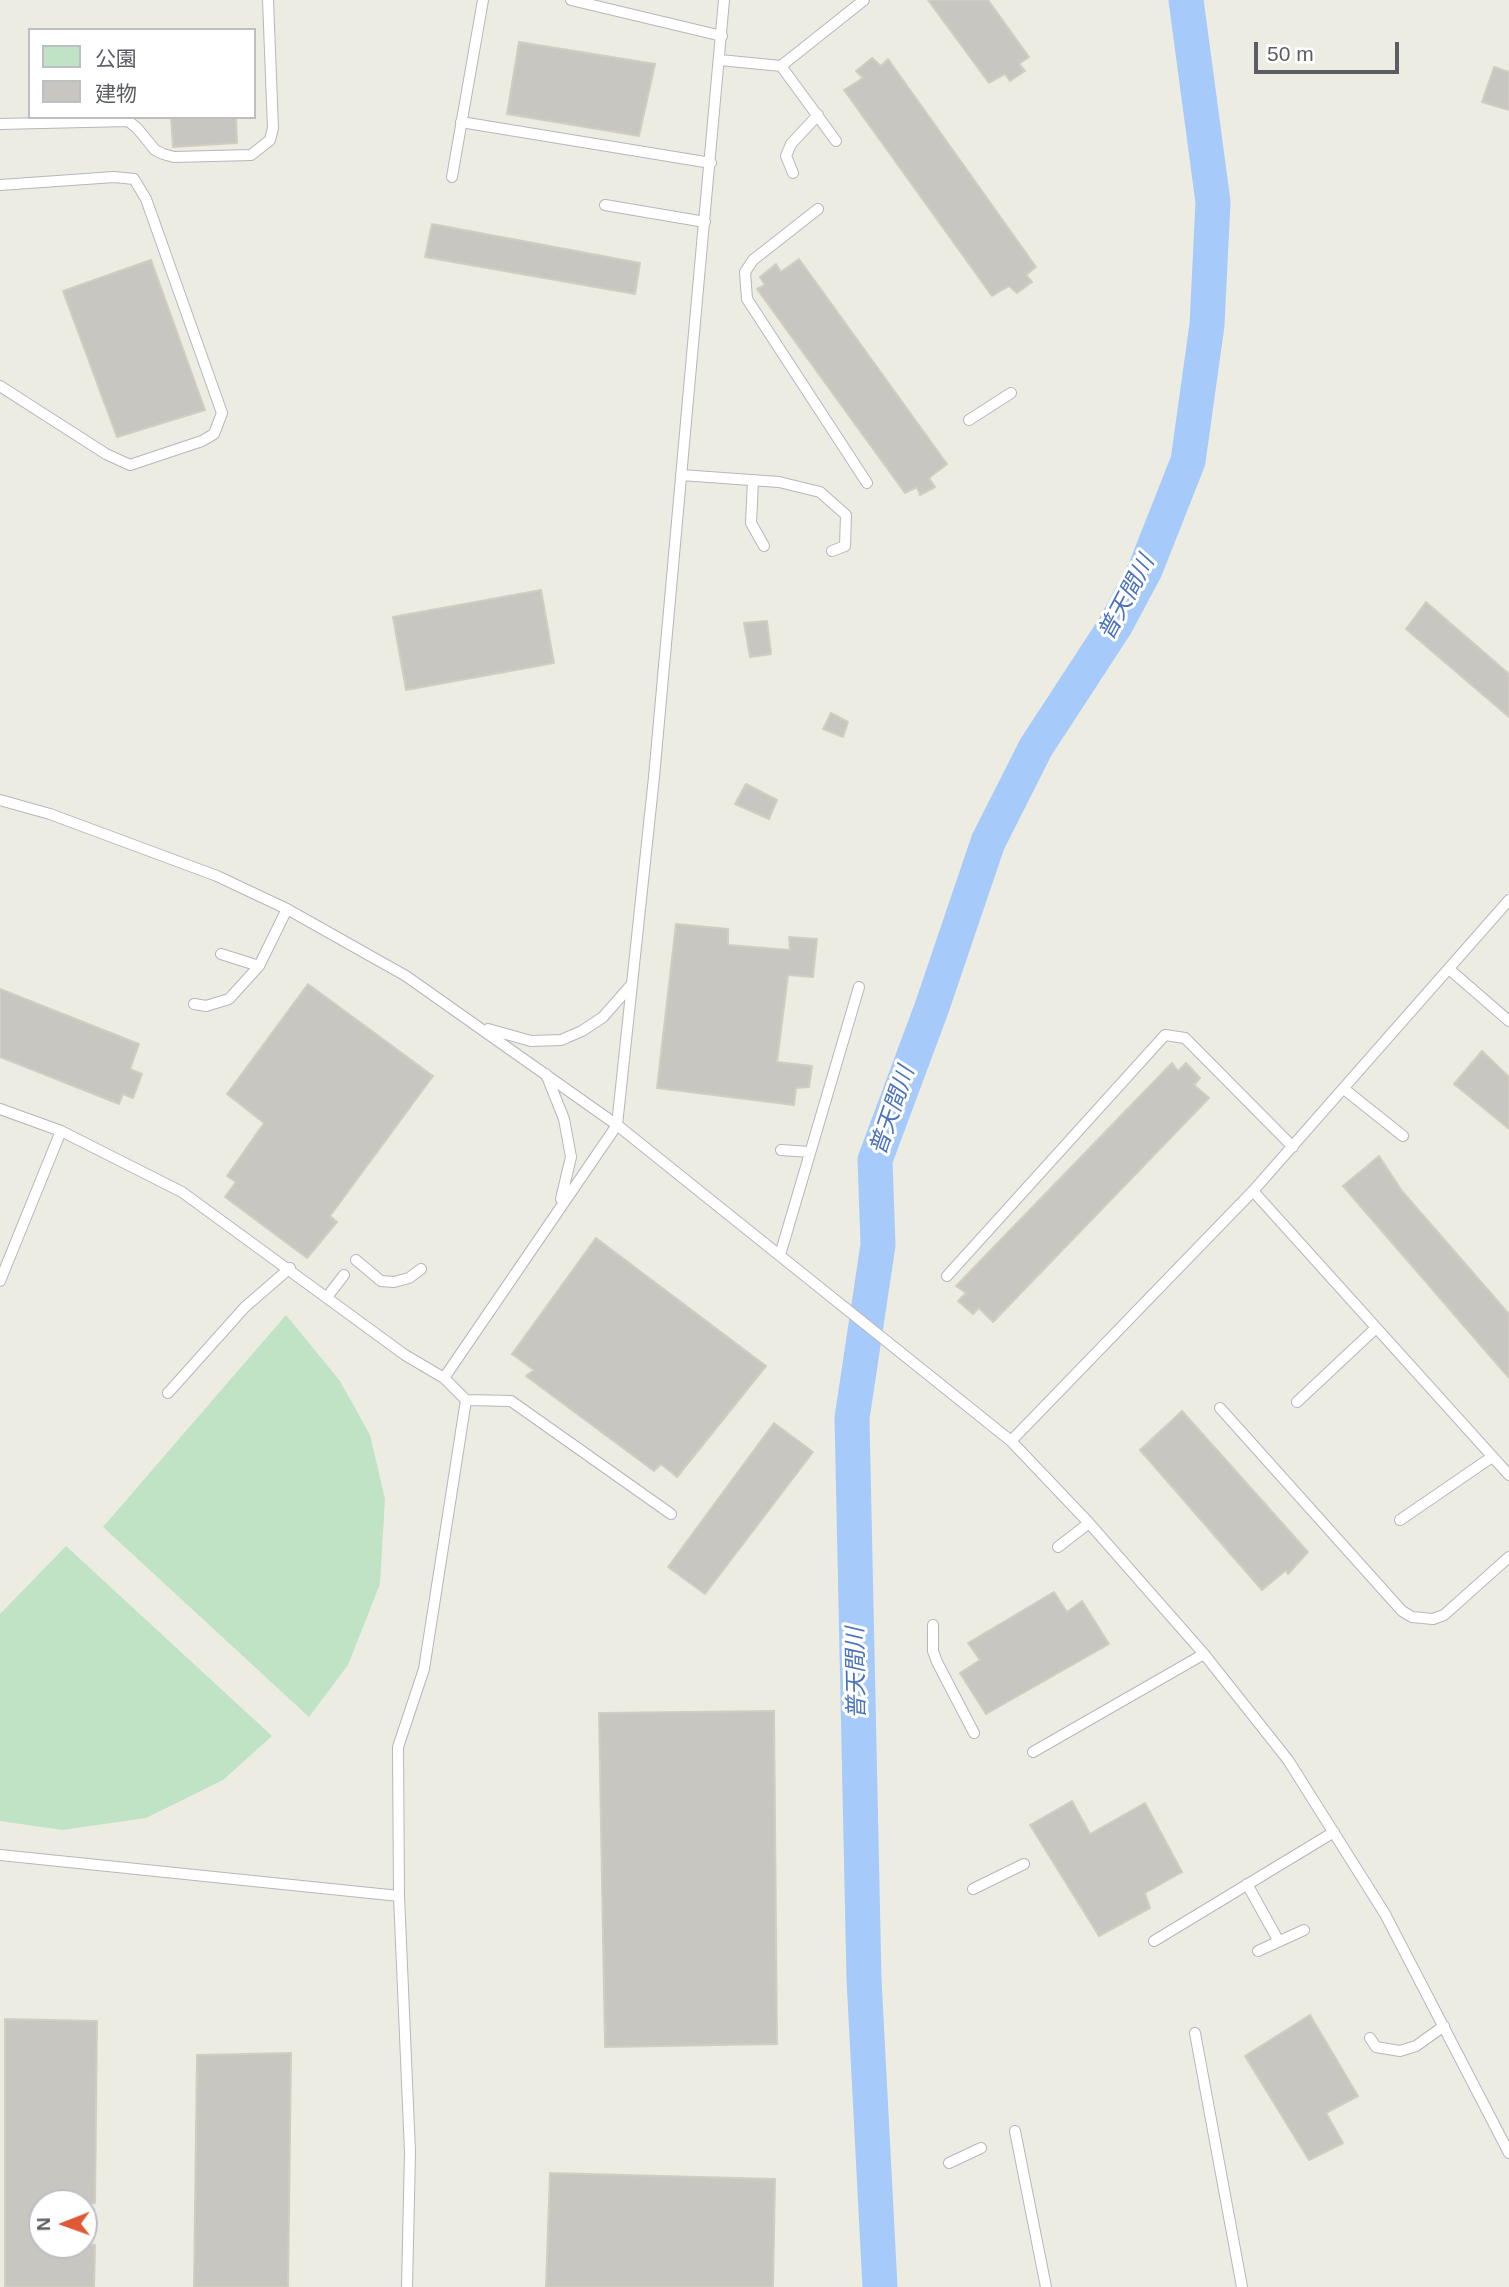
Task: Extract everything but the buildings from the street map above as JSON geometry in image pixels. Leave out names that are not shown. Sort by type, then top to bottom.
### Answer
[{"type":"lane","points":[[0,124],[128,121],[163,154],[174,157],[251,155],[270,140],[273,128],[268,0]]},
{"type":"lane","points":[[452,177],[484,0]]},
{"type":"lane","points":[[571,0],[722,36]]},
{"type":"lane","points":[[444,1378],[617,1125],[681,475],[724,0]]},
{"type":"lane","points":[[720,60],[781,66],[864,0]]},
{"type":"lane","points":[[781,66],[836,141]]},
{"type":"lane","points":[[793,173],[786,156],[790,144],[818,115]]},
{"type":"lane","points":[[461,122],[710,163]]},
{"type":"lane","points":[[0,185],[114,177],[135,179],[146,199],[222,413],[214,434],[202,441],[130,464],[106,454],[0,386]]},
{"type":"lane","points":[[605,205],[705,222]]},
{"type":"lane","points":[[818,209],[752,260],[745,272],[747,299],[867,482]]},
{"type":"lane","points":[[969,420],[1011,393]]},
{"type":"lane","points":[[681,475],[799,485],[820,492],[846,515],[845,546],[832,551]]},
{"type":"lane","points":[[753,481],[751,523],[764,546]]},
{"type":"lane","points":[[0,800],[50,814],[205,871],[287,909],[407,976],[617,1125],[1011,1441],[1089,1523],[1204,1654],[1288,1760],[1385,1914],[1509,2153]]},
{"type":"lane","points":[[1011,1441],[1253,1191],[1509,900]]},
{"type":"lane","points":[[194,1004],[206,1006],[229,999],[259,966],[287,909]]},
{"type":"lane","points":[[221,954],[259,966]]},
{"type":"lane","points":[[1449,969],[1509,1021]]},
{"type":"lane","points":[[478,1026],[531,1041],[561,1040],[582,1031],[603,1017],[632,984]]},
{"type":"lane","points":[[780,1255],[859,987]]},
{"type":"lane","points":[[947,1276],[1165,1035],[1185,1038],[1293,1147]]},
{"type":"lane","points":[[545,1074],[564,1119],[571,1157],[569,1177],[557,1212]]},
{"type":"lane","points":[[1344,1089],[1403,1136]]},
{"type":"lane","points":[[0,1109],[61,1131],[182,1192],[290,1268],[405,1355],[444,1378],[466,1400],[511,1401],[671,1514]]},
{"type":"lane","points":[[0,1281],[61,1131]]},
{"type":"lane","points":[[781,1150],[810,1152]]},
{"type":"lane","points":[[1253,1191],[1509,1475]]},
{"type":"lane","points":[[356,1260],[381,1281],[409,1278],[421,1269]]},
{"type":"lane","points":[[169,1393],[245,1307],[290,1268]]},
{"type":"lane","points":[[327,1297],[344,1275]]},
{"type":"lane","points":[[1297,1402],[1376,1328]]},
{"type":"lane","points":[[407,2287],[410,2152],[400,1896],[398,1747],[424,1669],[466,1400]]},
{"type":"lane","points":[[1220,1408],[1402,1611],[1412,1617],[1433,1619],[1444,1615],[1509,1558]]},
{"type":"lane","points":[[1400,1521],[1492,1457]]},
{"type":"lane","points":[[1058,1547],[1089,1523]]},
{"type":"lane","points":[[933,1625],[933,1651],[937,1662],[974,1733]]},
{"type":"lane","points":[[1033,1752],[1204,1654]]},
{"type":"lane","points":[[1154,1941],[1334,1832]]},
{"type":"lane","points":[[0,1854],[400,1896]]},
{"type":"lane","points":[[973,1889],[1024,1864]]},
{"type":"lane","points":[[1247,1884],[1278,1940]]},
{"type":"lane","points":[[1258,1951],[1304,1930]]},
{"type":"lane","points":[[1370,2038],[1376,2047],[1400,2051],[1416,2046],[1444,2026]]},
{"type":"lane","points":[[1195,2033],[1242,2287]]},
{"type":"lane","points":[[1015,2131],[1046,2287]]},
{"type":"lane","points":[[949,2163],[981,2148]]},
{"type":"green space","points":[[286,1315],[340,1381],[370,1435],[385,1499],[380,1584],[348,1665],[309,1717],[103,1527]]},
{"type":"green space","points":[[66,1546],[272,1736],[223,1780],[146,1818],[62,1830],[0,1821],[0,1614]]},
{"type":"waterway","name":"普天間川","points":[[880,2287],[864,1979],[852,1418],[878,1245],[875,1160],[932,1007],[988,842],[1036,747],[1115,626],[1145,570],[1188,461],[1207,325],[1213,202],[1186,0]]}]
